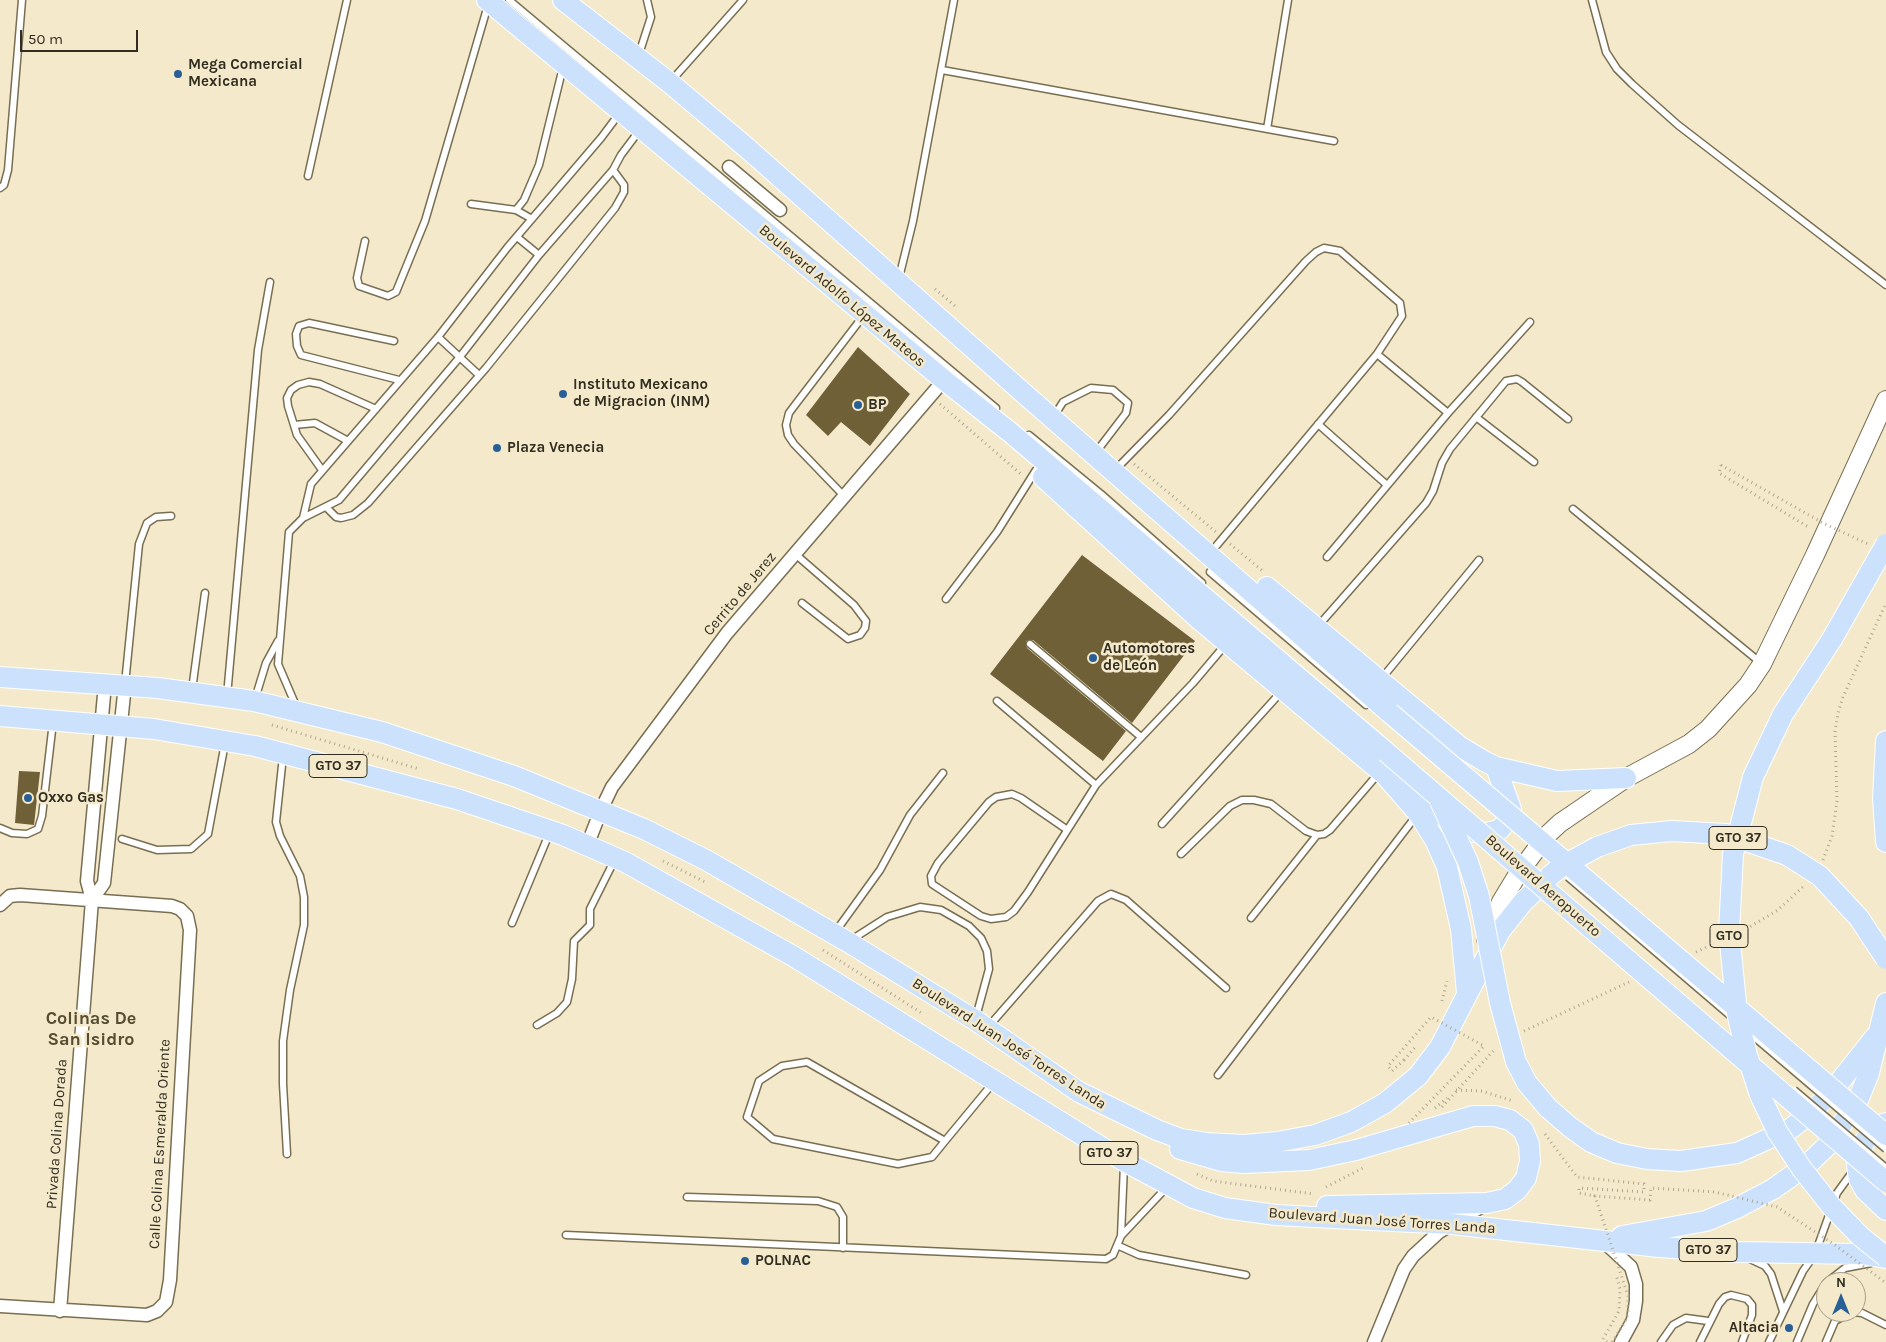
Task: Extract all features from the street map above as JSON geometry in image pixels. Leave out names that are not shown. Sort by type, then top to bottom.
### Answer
[{"type":"main road","points":[[563,0],[670,83],[899,281],[1220,572]]},
{"type":"main road","name":"Boulevard Adolfo López Mateos","points":[[488,1],[944,380],[1017,432],[1204,589]]},
{"type":"main road","points":[[1028,397],[1056,413],[1122,464],[1459,746],[1496,767],[1557,781],[1626,778]]},
{"type":"main road","points":[[1017,432],[1032,475],[1283,690],[1382,772],[1419,795],[1454,825],[1466,831],[1487,833],[1499,830],[1508,820],[1511,809],[1496,767]]},
{"type":"main road","name":"GTO","points":[[1878,545],[1832,639],[1783,714],[1753,777],[1733,854],[1729,932],[1737,1013],[1747,1055],[1760,1095],[1777,1131],[1802,1169],[1832,1207],[1860,1236],[1886,1257]]},
{"type":"main road","name":"Boulevard Aeropuerto","points":[[1220,572],[1390,713],[1886,1135]]},
{"type":"main road","name":"Boulevard Aeropuerto","points":[[1204,589],[1437,795],[1886,1182]]},
{"type":"main road","name":"Boulevard Juan José Torres Landa","points":[[0,677],[192,691],[254,700],[382,732],[460,757],[601,810],[706,860],[841,938],[981,1024],[1079,1092],[1107,1107],[1181,1139],[1207,1143],[1252,1144],[1315,1135],[1351,1122],[1385,1103],[1418,1076],[1440,1047],[1500,931],[1548,871],[1562,866],[1597,847],[1631,836],[1672,831],[1726,834],[1787,855],[1820,876],[1859,918],[1886,959]]},
{"type":"main road","name":"Boulevard Juan José Torres Landa","points":[[0,716],[111,724],[226,740],[283,752],[457,799],[550,830],[615,858],[678,890],[793,956],[1124,1161],[1193,1198],[1225,1208],[1276,1215],[1452,1224],[1659,1247],[1738,1252],[1862,1254],[1886,1257]]},
{"type":"main road","points":[[1886,741],[1883,798],[1886,842]]},
{"type":"main road","points":[[1382,772],[1418,813],[1435,840],[1447,867],[1461,929],[1468,993]]},
{"type":"main road","points":[[1437,795],[1468,862],[1479,896],[1500,1003],[1516,1062],[1527,1083],[1548,1108],[1591,1142],[1617,1153],[1647,1160],[1681,1160],[1737,1153],[1790,1129],[1813,1111],[1834,1089],[1879,1032]]},
{"type":"main road","points":[[1601,1240],[1706,1221],[1737,1208],[1772,1189],[1807,1165],[1828,1144],[1859,1098],[1869,1073],[1886,1003]]},
{"type":"main road","points":[[1107,1107],[1150,1135],[1175,1147],[1221,1160],[1244,1163],[1310,1160],[1356,1150],[1473,1116],[1510,1120],[1523,1130],[1529,1144],[1530,1161],[1526,1178],[1517,1190],[1505,1199],[1487,1203],[1336,1206],[1276,1215]]},
{"type":"main road","points":[[1886,1123],[1880,1125],[1864,1142],[1858,1166],[1859,1179],[1865,1190],[1886,1210]]},
{"type":"street","points":[[729,167],[780,210]]},
{"type":"street","name":"Cerrito de Jerez","points":[[587,846],[612,787],[727,633],[944,380]]},
{"type":"street","points":[[1468,993],[1492,922],[1518,874],[1546,836],[1560,823],[1626,778],[1665,759],[1708,729],[1748,685],[1762,664],[1831,521],[1886,400]]},
{"type":"street","name":"Privada Colina Dorada","points":[[92,900],[104,883],[111,724],[105,684]]},
{"type":"street","name":"Privada Colina Dorada","points":[[60,1311],[92,900],[86,881],[111,724],[125,685]]},
{"type":"street","name":"Calle Colina Esmeralda Oriente","points":[[0,905],[10,896],[20,895],[172,906],[180,909],[187,916],[190,930],[170,1280],[166,1302],[157,1311],[147,1315],[0,1306]]},
{"type":"street","points":[[1374,1342],[1404,1269],[1413,1256],[1426,1242],[1487,1203]]},
{"type":"street","points":[[1601,1240],[1631,1268],[1636,1284],[1633,1320],[1621,1342]]},
{"type":"lane","points":[[0,188],[4,185],[8,170],[22,0]]},
{"type":"lane","points":[[308,176],[347,0]]},
{"type":"lane","points":[[509,0],[1000,412]]},
{"type":"lane","points":[[638,58],[651,17],[648,0]]},
{"type":"lane","points":[[670,83],[742,0]]},
{"type":"lane","points":[[899,281],[908,246],[954,0]]},
{"type":"lane","points":[[1268,129],[1288,0]]},
{"type":"lane","points":[[1592,0],[1606,52],[1617,69],[1632,84],[1678,125],[1886,285]]},
{"type":"lane","points":[[365,241],[357,278],[360,286],[388,296],[396,292],[426,221],[488,1]]},
{"type":"lane","points":[[516,210],[526,197],[539,165],[564,64]]},
{"type":"lane","points":[[942,70],[1334,141]]},
{"type":"lane","points":[[303,518],[311,484],[438,337],[517,237],[601,138],[621,111]]},
{"type":"lane","points":[[298,710],[280,672],[279,640],[289,532],[303,518],[339,500],[459,358],[539,255],[613,170],[621,155],[641,128]]},
{"type":"lane","points":[[326,507],[336,517],[341,518],[353,515],[368,503],[479,375],[615,208],[624,192],[624,185],[613,170]]},
{"type":"lane","points":[[471,204],[516,210],[532,219]]},
{"type":"lane","points":[[517,237],[539,255]]},
{"type":"lane","points":[[1122,464],[1169,415],[1316,252],[1331,248],[1340,251],[1400,302],[1402,316],[1377,354],[1217,545]]},
{"type":"lane","points":[[227,697],[258,350],[270,282]]},
{"type":"lane","points":[[844,496],[794,444],[788,435],[786,425],[789,413],[864,314]]},
{"type":"lane","points":[[1327,557],[1448,413],[1530,322]]},
{"type":"lane","points":[[394,341],[309,323],[299,326],[296,334],[297,346],[301,354],[399,380]]},
{"type":"lane","points":[[438,337],[479,375]]},
{"type":"lane","points":[[1377,354],[1448,413]]},
{"type":"lane","points":[[1316,628],[1426,503],[1433,491],[1442,463],[1450,449],[1506,381],[1517,379],[1568,419]]},
{"type":"lane","points":[[322,470],[304,447],[294,425],[287,398],[291,390],[298,385],[309,382],[346,394],[376,409]]},
{"type":"lane","points":[[1056,413],[1063,402],[1091,388],[1113,390],[1128,403],[1126,413],[1100,447]]},
{"type":"lane","points":[[1476,417],[1534,462]]},
{"type":"lane","points":[[294,425],[315,423],[348,441]]},
{"type":"lane","points":[[1318,424],[1387,485]]},
{"type":"lane","points":[[946,599],[996,532],[1032,475]]},
{"type":"lane","points":[[1573,509],[1762,664]]},
{"type":"lane","points":[[125,685],[139,544],[147,523],[156,517],[171,516]]},
{"type":"lane","points":[[794,553],[854,604],[866,621],[865,628],[860,635],[848,638],[802,603]]},
{"type":"lane","points":[[1379,681],[1479,560]]},
{"type":"lane","points":[[1220,572],[1372,710]]},
{"type":"lane","points":[[192,691],[205,592]]},
{"type":"lane","points":[[254,700],[266,663],[279,640]]},
{"type":"lane","points":[[1066,829],[1021,798],[1012,794],[996,796],[938,864],[931,876],[932,884],[981,916],[991,919],[1006,917],[1014,911],[1096,785],[1227,643]]},
{"type":"lane","points":[[1030,644],[1141,737]]},
{"type":"lane","points":[[1162,824],[1283,690]]},
{"type":"lane","points":[[996,701],[1096,785]]},
{"type":"lane","points":[[0,828],[12,833],[27,834],[38,829],[42,816],[54,719]]},
{"type":"lane","points":[[122,839],[157,850],[191,849],[208,834],[226,740]]},
{"type":"lane","points":[[1390,745],[1398,752]]},
{"type":"lane","points":[[283,752],[276,822],[280,836],[300,876],[304,897],[304,925],[290,990],[283,1040],[283,1084],[287,1154]]},
{"type":"lane","points":[[1251,918],[1317,835],[1330,830],[1382,772]]},
{"type":"lane","points":[[841,938],[910,814],[943,773]]},
{"type":"lane","points":[[1181,854],[1230,806],[1242,800],[1254,800],[1271,804],[1306,831],[1317,835]]},
{"type":"lane","points":[[1218,1075],[1418,813]]},
{"type":"lane","points":[[1499,819],[1514,832]]},
{"type":"lane","points":[[1487,828],[1502,840]]},
{"type":"lane","points":[[512,922],[550,830]]},
{"type":"lane","points":[[1529,845],[1548,871],[1886,1149]]},
{"type":"lane","points":[[537,1024],[558,1013],[567,1002],[572,979],[574,941],[590,926],[590,909],[615,858]]},
{"type":"lane","points":[[1524,859],[1531,866]]},
{"type":"lane","points":[[981,1024],[1098,901],[1111,894],[1126,900],[1226,988]]},
{"type":"lane","points":[[841,938],[887,917],[920,907],[941,910],[969,926],[981,938],[987,951],[989,969],[981,1024]]},
{"type":"lane","points":[[1733,1038],[1755,1057]]},
{"type":"lane","points":[[944,1142],[807,1062],[782,1066],[759,1081],[748,1117],[773,1139],[898,1164],[932,1157],[994,1082]]},
{"type":"lane","points":[[1785,1082],[1886,1168]]},
{"type":"lane","points":[[566,1235],[1093,1260],[1106,1259],[1113,1255],[1119,1246],[1122,1236],[1124,1161]]},
{"type":"lane","points":[[1769,1342],[1803,1271],[1815,1254],[1837,1194],[1858,1166]]},
{"type":"lane","points":[[1122,1236],[1168,1186]]},
{"type":"lane","points":[[687,1197],[818,1201],[836,1207],[843,1216],[843,1248]]},
{"type":"lane","points":[[1119,1246],[1139,1255],[1246,1275]]},
{"type":"lane","points":[[1738,1252],[1765,1266],[1771,1274],[1783,1311]]},
{"type":"lane","points":[[1840,1272],[1845,1268],[1886,1262]]},
{"type":"lane","points":[[1700,1342],[1708,1321],[1725,1297],[1731,1295],[1747,1299],[1752,1305],[1752,1315],[1742,1342]]},
{"type":"lane","points":[[1797,1342],[1816,1298]]},
{"type":"lane","points":[[1866,1315],[1886,1325]]},
{"type":"lane","points":[[1662,1342],[1673,1325],[1686,1318],[1708,1321]]},
{"type":"lane","points":[[1826,1342],[1835,1322]]},
{"type":"path","points":[[930,396],[1032,475]]},
{"type":"path","points":[[1721,465],[1823,523],[1878,545]]},
{"type":"path","points":[[1821,864],[1832,836],[1837,801],[1835,732],[1838,713],[1843,697],[1886,603]]},
{"type":"path","points":[[1742,931],[1778,910],[1811,879]]},
{"type":"path","points":[[1687,956],[1720,941]]},
{"type":"path","points":[[1439,1009],[1445,995],[1449,972]]},
{"type":"path","points":[[1432,1024],[1436,1016]]},
{"type":"path","points":[[1409,1123],[1484,1046],[1431,1017],[1388,1066],[1392,1071],[1419,1043]]},
{"type":"path","points":[[1456,1090],[1495,1094],[1518,1105]]},
{"type":"path","points":[[1540,1127],[1577,1177],[1644,1184],[1644,1192],[1579,1188],[1579,1194],[1650,1200],[1651,1188],[1715,1192],[1777,1207],[1835,1245],[1886,1283]]},
{"type":"path","points":[[1595,1196],[1628,1296],[1628,1314],[1612,1342]]},
{"type":"path","points":[[1608,1342],[1604,1339],[1619,1311],[1620,1289],[1616,1274]]},
{"type":"building","name":"BP","points":[[858,347],[910,394],[870,446],[841,422],[828,436],[806,415]]},
{"type":"building","name":"Automotores de León","points":[[1082,555],[1195,641],[1132,723],[1033,640],[1026,641],[1027,648],[1126,731],[1103,761],[990,674]]},
{"type":"building","name":"Oxxo Gas","points":[[19,771],[40,772],[34,825],[15,823]]},
{"type":"place","name":"Mega Comercial Mexicana","points":[[178,74]]},
{"type":"place","name":"Instituto Mexicano de Migracion (INM)","points":[[563,394]]},
{"type":"place","name":"BP","points":[[858,405]]},
{"type":"place","name":"Plaza Venecia","points":[[497,448]]},
{"type":"place","name":"Automotores de León","points":[[1093,658]]},
{"type":"place","name":"Oxxo Gas","points":[[28,798]]},
{"type":"place","name":"POLNAC","points":[[745,1261]]},
{"type":"place","name":"Altacia","points":[[1789,1328]]},
{"type":"district","name":"Colinas De San Isidro","points":[[91,1029]]}]
